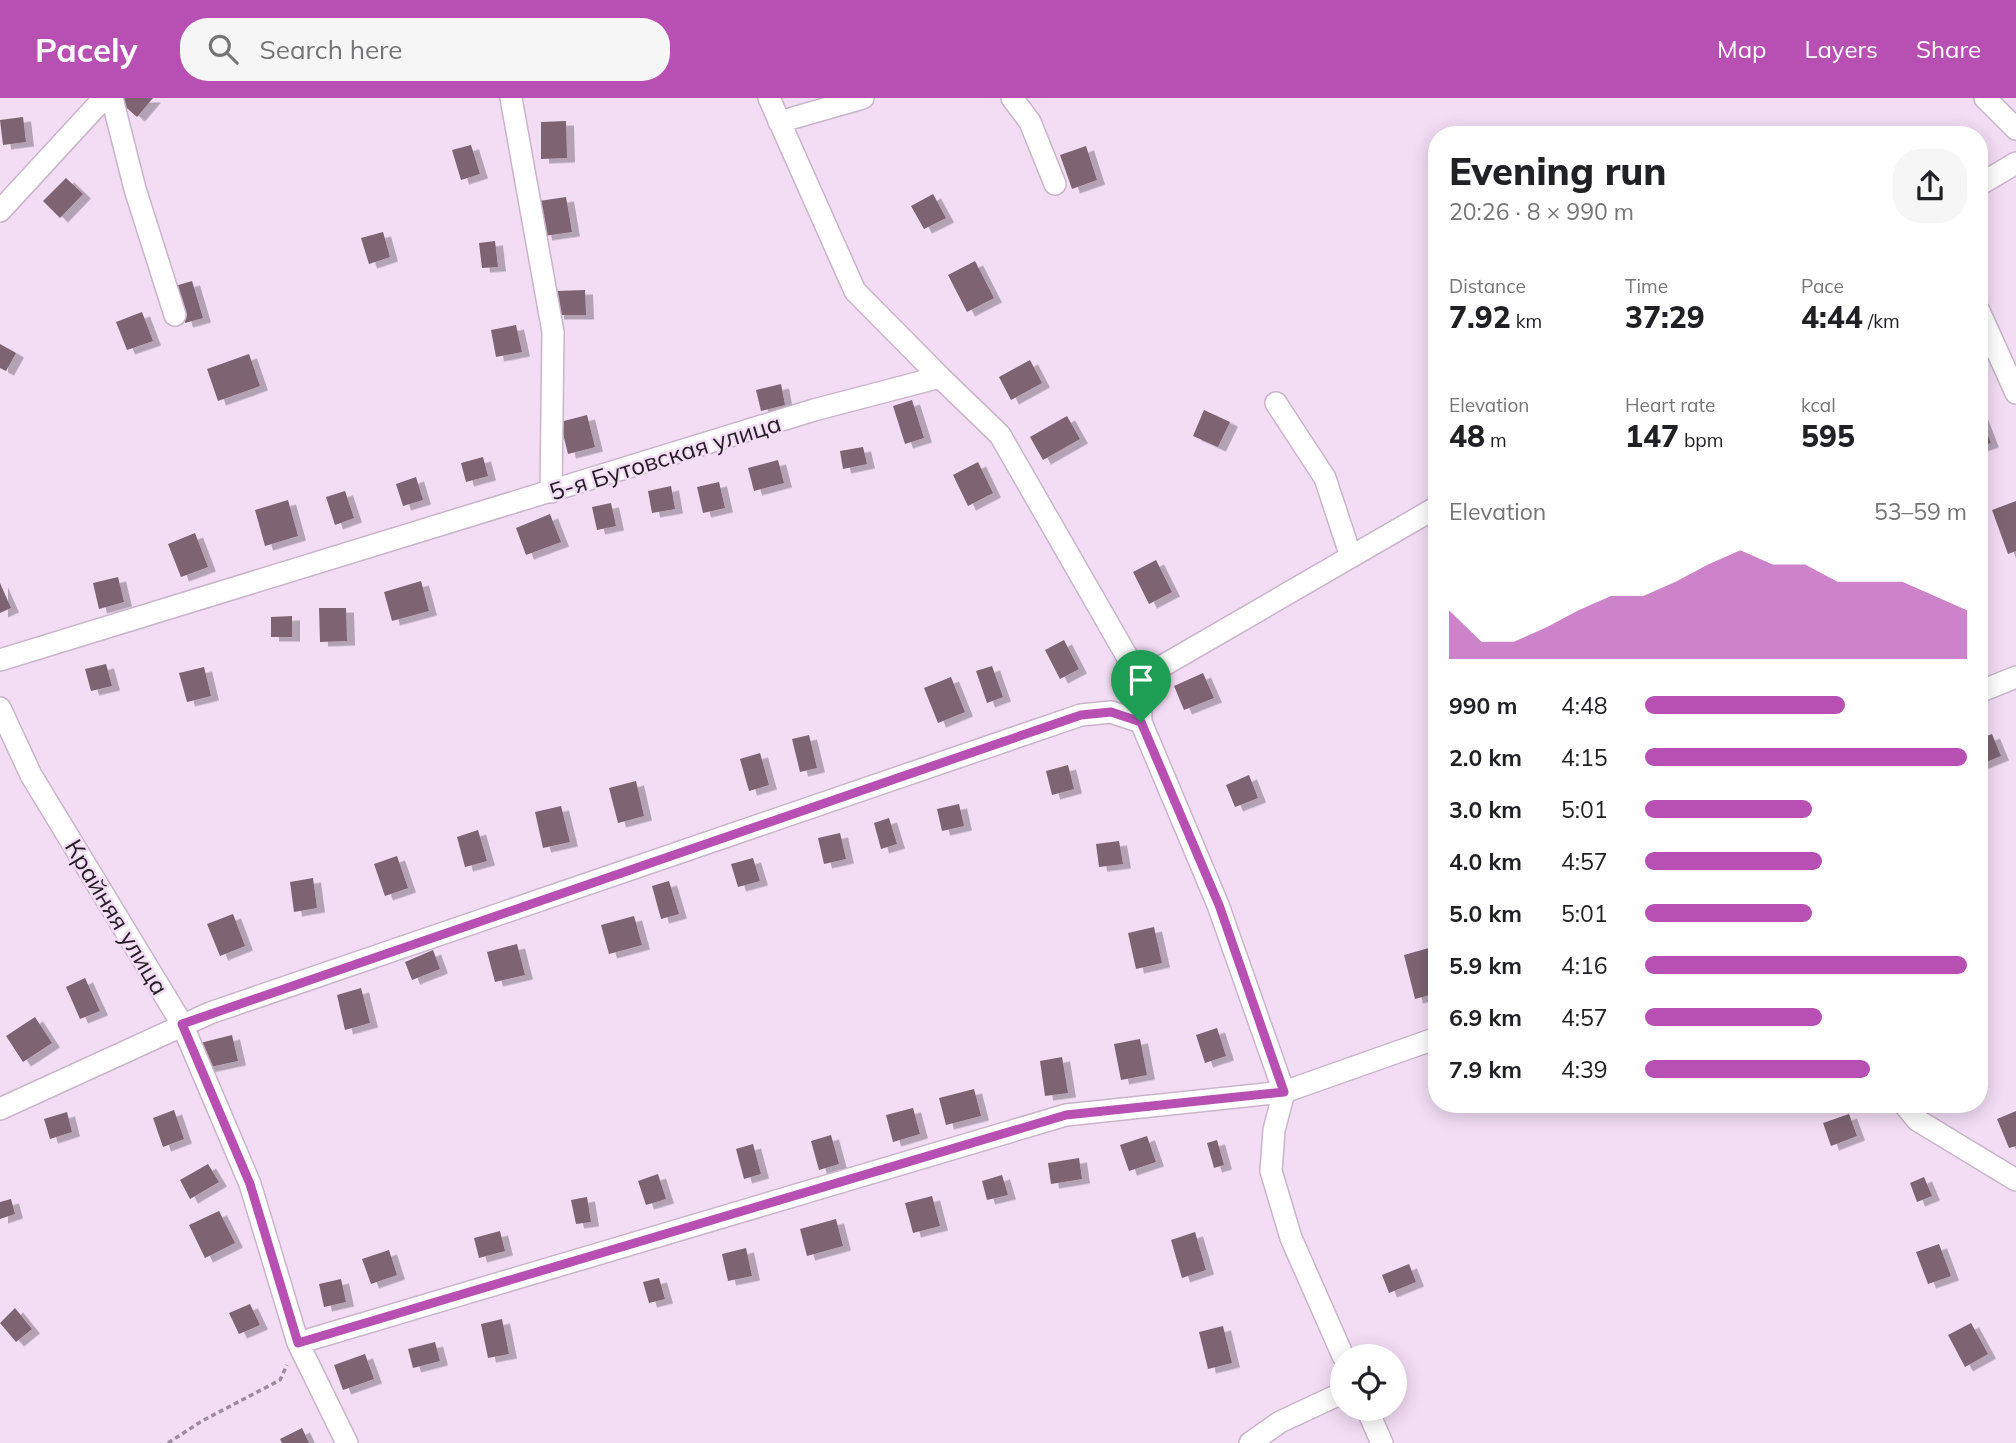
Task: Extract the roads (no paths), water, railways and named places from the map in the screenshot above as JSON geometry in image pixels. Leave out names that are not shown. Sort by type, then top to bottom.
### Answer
[{"type":"street","points":[[0,211],[104,98]]},
{"type":"street","points":[[112,98],[135,188],[175,314]]},
{"type":"street","points":[[511,98],[553,332],[551,492]]},
{"type":"street","points":[[769,98],[855,291],[1000,435],[1140,679],[1141,722],[1219,905],[1284,1092],[1274,1130],[1271,1171],[1291,1238],[1338,1344]]},
{"type":"street","points":[[779,122],[863,98]]},
{"type":"street","points":[[1012,98],[1030,122],[1055,184]]},
{"type":"street","points":[[1985,98],[2016,129]]},
{"type":"street","points":[[1988,179],[2016,163]]},
{"type":"street","points":[[1988,331],[2016,393]]},
{"type":"street","name":"5-я Бутовская улица","points":[[0,660],[814,410],[940,377]]},
{"type":"street","points":[[1276,403],[1325,478],[1351,557]]},
{"type":"street","points":[[1140,679],[1428,512]]},
{"type":"street","points":[[1988,688],[2016,677]]},
{"type":"street","name":"Крайняя улица","points":[[0,708],[30,775],[182,1024],[250,1184],[298,1343],[347,1443]]},
{"type":"street","points":[[0,1109],[182,1024],[236,1004],[1081,715],[1111,712],[1141,722]]},
{"type":"street","points":[[298,1343],[1066,1115],[1284,1092],[1428,1041]]},
{"type":"street","points":[[1911,1113],[1917,1120],[2016,1180]]},
{"type":"street","points":[[1250,1443],[1280,1422],[1330,1399]]},
{"type":"street","points":[[1372,1421],[1382,1443]]}]
